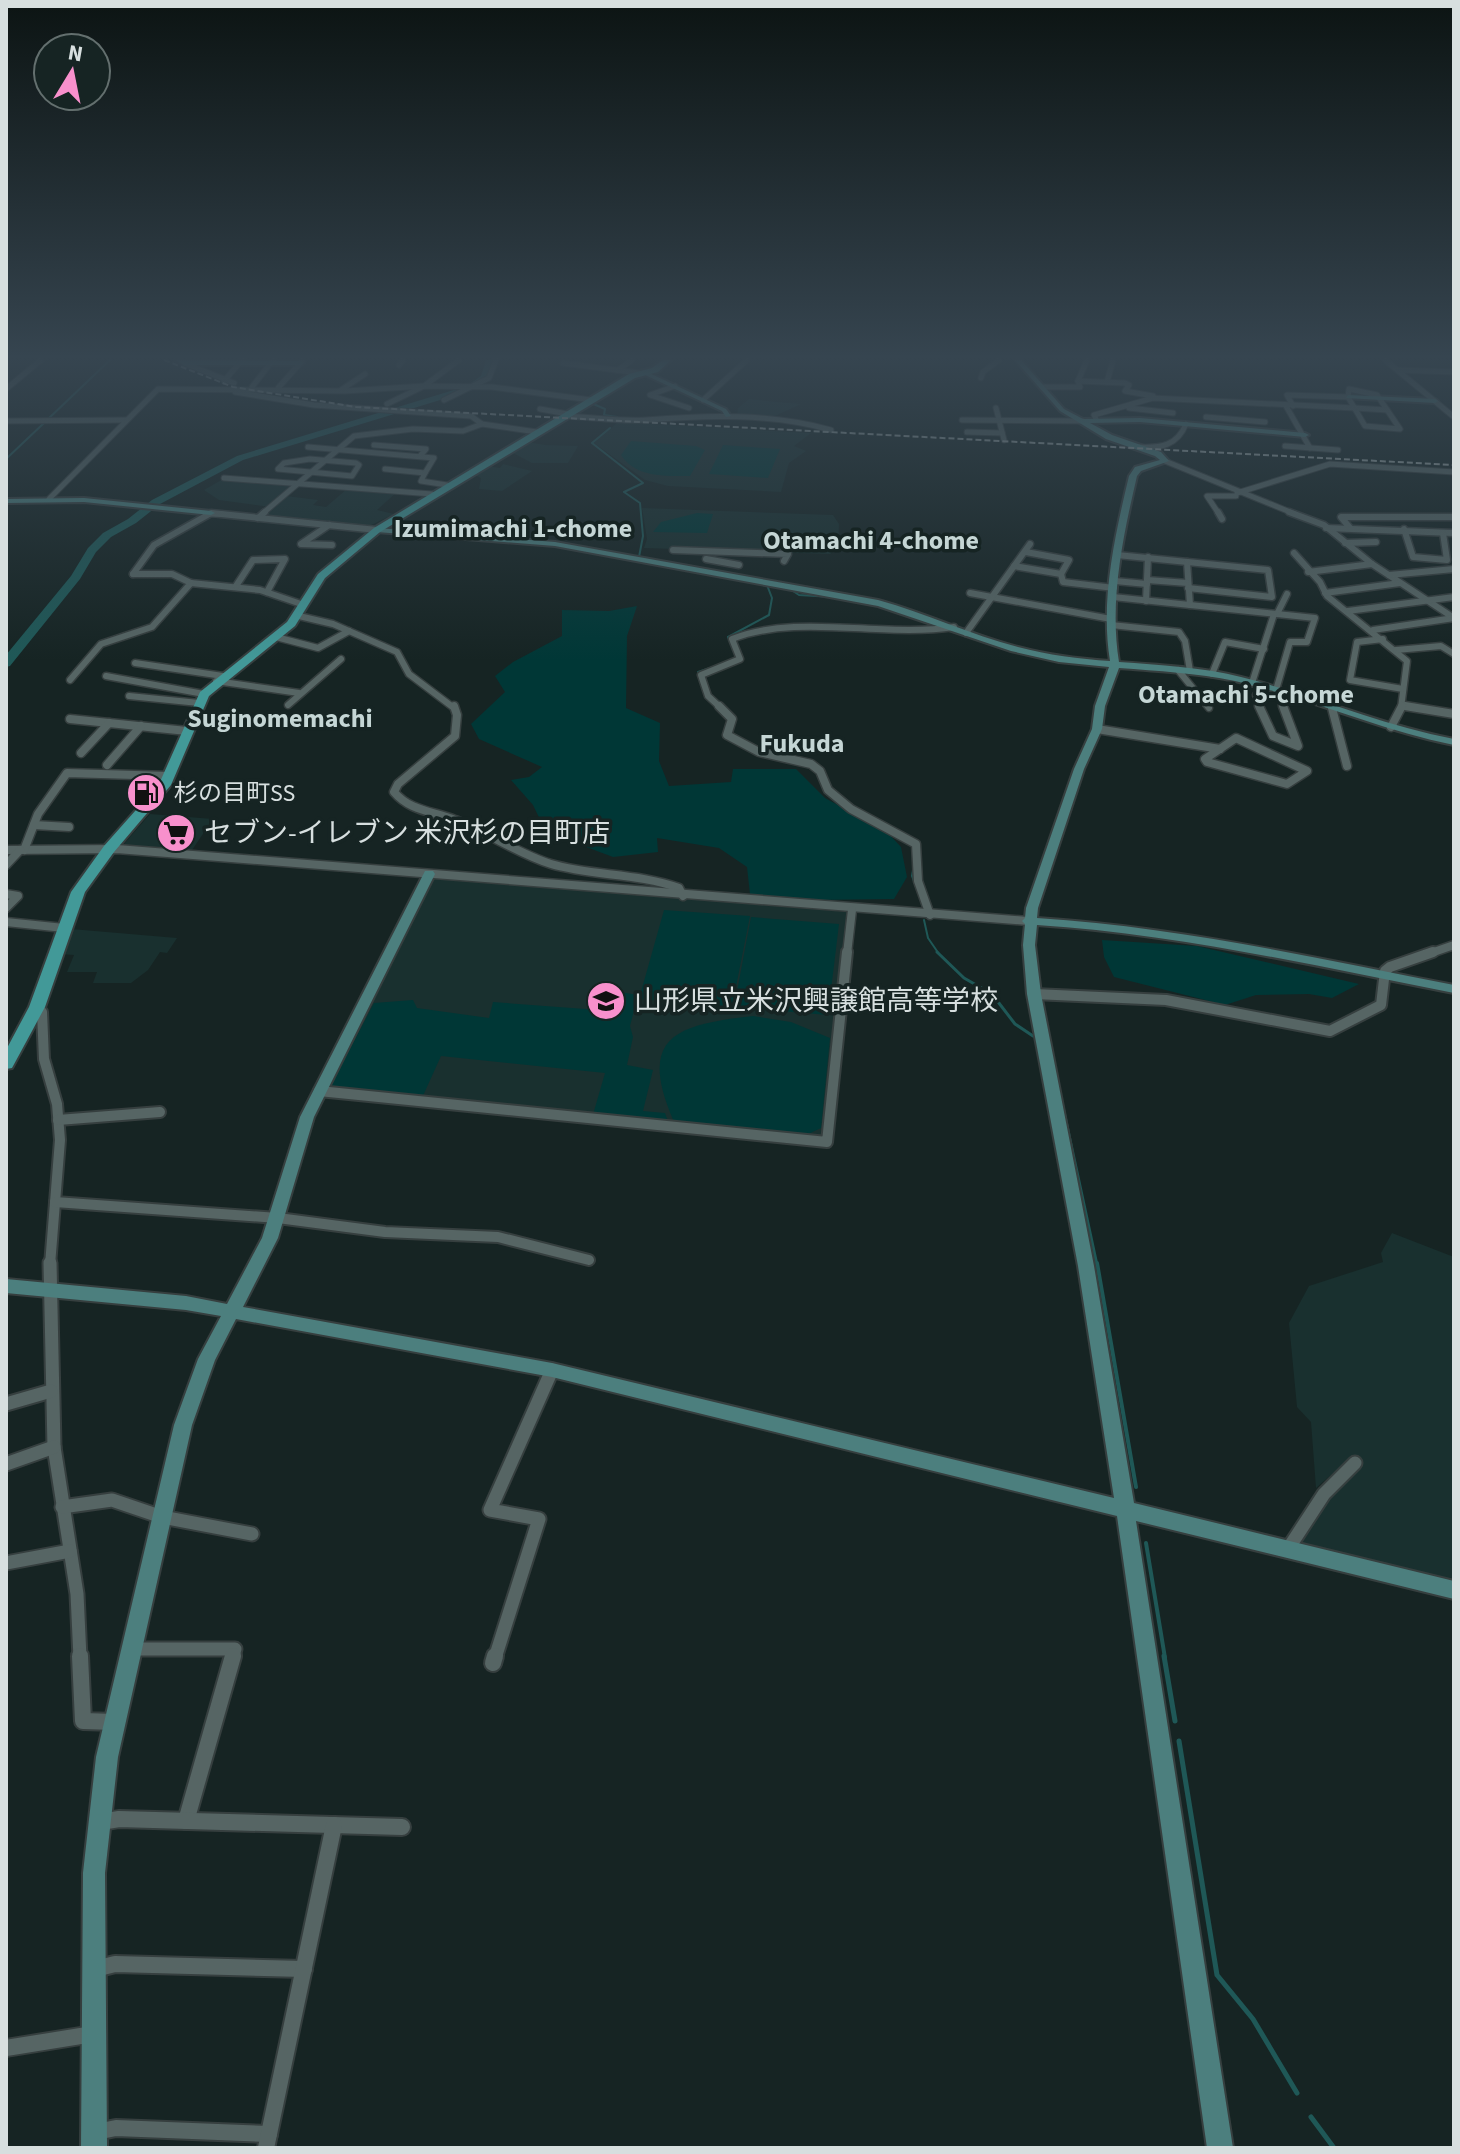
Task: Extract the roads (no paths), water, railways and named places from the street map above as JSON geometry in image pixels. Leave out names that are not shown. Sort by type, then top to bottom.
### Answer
[{"type":"main road","points":[[6,1064],[37,1007],[78,892],[109,849],[158,796],[202,699],[220,679],[276,637],[301,610],[321,576],[377,530],[489,461]]},
{"type":"street","points":[[49,499],[87,461]]},
{"type":"street","points":[[258,518],[327,461]]},
{"type":"street","points":[[327,461],[359,465],[352,476],[278,469],[284,463],[327,461]]},
{"type":"street","points":[[432,461],[421,481],[447,485]]},
{"type":"street","points":[[1220,2148],[1086,1266],[1034,994],[1028,921],[1079,769],[1097,729],[1100,706],[1115,665],[1111,622],[1117,555],[1120,524],[1133,473],[1165,461],[1240,494],[1304,516],[1326,528],[1372,564],[1454,618],[1373,630]]},
{"type":"street","points":[[1222,519],[1207,496],[1240,494],[1330,464],[1454,472]]},
{"type":"street","points":[[385,469],[425,473]]},
{"type":"street","points":[[224,478],[432,494]]},
{"type":"street","points":[[6,501],[49,499],[162,507],[377,530],[543,543],[900,608],[1032,654],[1212,674],[1263,686],[1391,727],[1454,742]]},
{"type":"street","points":[[211,513],[154,545],[133,574],[172,574],[191,583],[267,592],[397,652],[409,674],[444,696],[457,715],[455,736],[398,784],[394,792],[405,805],[456,820],[513,851],[554,865],[660,881],[679,888],[683,896]]},
{"type":"street","points":[[1326,528],[1454,533],[1451,517],[1341,517],[1350,528]]},
{"type":"street","points":[[1381,517],[1385,528]]},
{"type":"street","points":[[329,525],[301,544],[332,545]]},
{"type":"street","points":[[1404,529],[1413,557],[1447,560],[1443,533]]},
{"type":"street","points":[[1345,543],[1372,542],[1378,550]]},
{"type":"street","points":[[966,633],[1028,548],[1069,560],[1061,574],[1063,582],[1114,589],[1146,601],[1315,618],[1307,642],[1290,642],[1276,690]]},
{"type":"street","points":[[673,550],[790,555],[784,561]]},
{"type":"street","points":[[728,576],[751,553]]},
{"type":"street","points":[[1294,553],[1320,582],[1325,593],[1407,661],[1402,706],[1391,727]]},
{"type":"street","points":[[1114,589],[1147,582],[1272,597],[1268,570],[1117,555]]},
{"type":"street","points":[[1146,601],[1148,557]]},
{"type":"street","points":[[236,586],[253,560],[285,559],[267,592]]},
{"type":"street","points":[[706,559],[739,565]]},
{"type":"street","points":[[1187,562],[1190,605]]},
{"type":"street","points":[[1308,572],[1372,564]]},
{"type":"street","points":[[1014,566],[1061,574]]},
{"type":"street","points":[[1389,575],[1454,569]]},
{"type":"street","points":[[70,680],[101,644],[152,627],[191,583]]},
{"type":"street","points":[[1325,593],[1400,583]]},
{"type":"street","points":[[970,593],[1111,622],[1179,632],[1185,641],[1184,671],[1209,708]]},
{"type":"street","points":[[1252,683],[1276,614],[1287,594]]},
{"type":"street","points":[[1348,611],[1454,597]]},
{"type":"street","points":[[930,915],[918,881],[920,854],[916,844],[851,809],[828,790],[816,767],[759,752],[727,735],[731,717],[708,696],[701,675],[705,670],[740,659],[732,639],[752,631],[787,629],[883,634],[954,627]]},
{"type":"street","points":[[276,637],[318,648],[349,631]]},
{"type":"street","points":[[1383,639],[1357,642],[1350,680],[1403,689]]},
{"type":"street","points":[[1212,674],[1225,642],[1264,649]]},
{"type":"street","points":[[1396,650],[1441,646],[1454,654]]},
{"type":"street","points":[[288,705],[341,659]]},
{"type":"street","points":[[135,663],[299,693]]},
{"type":"street","points":[[106,676],[202,699]]},
{"type":"street","points":[[1263,686],[1256,695],[1270,737],[1284,745],[1298,746],[1282,704],[1289,694]]},
{"type":"street","points":[[129,696],[202,699]]},
{"type":"street","points":[[1402,706],[1454,714]]},
{"type":"street","points":[[1332,708],[1347,766]]},
{"type":"street","points":[[70,719],[187,731]]},
{"type":"street","points":[[81,753],[109,723]]},
{"type":"street","points":[[107,765],[141,726]]},
{"type":"street","points":[[1097,729],[1220,749],[1236,738],[1307,771],[1287,784],[1207,762],[1205,759],[1220,749]]},
{"type":"street","points":[[6,865],[22,850],[67,773],[169,776]]},
{"type":"street","points":[[34,825],[69,827]]},
{"type":"street","points":[[6,850],[109,849],[852,910],[1106,926],[1194,938],[1454,989]]},
{"type":"street","points":[[334,1825],[268,2141],[116,2128],[94,2140],[93,1969],[98,1823],[115,1722],[196,1386],[278,1218],[294,1154],[319,1091],[429,874]]},
{"type":"street","points":[[6,894],[18,896],[6,908]]},
{"type":"street","points":[[319,1091],[827,1142],[852,910]]},
{"type":"street","points":[[6,922],[64,928]]},
{"type":"street","points":[[1034,994],[1166,1000],[1330,1031],[1381,1005],[1384,976],[1390,967],[1454,945]]},
{"type":"street","points":[[37,1007],[42,1012],[44,1059],[58,1120],[48,1290],[51,1391],[54,1447],[79,1620],[83,1721],[115,1722]]},
{"type":"street","points":[[58,1120],[160,1112]]},
{"type":"street","points":[[55,1202],[278,1218],[385,1232],[498,1237],[589,1260]]},
{"type":"street","points":[[6,1286],[158,1299],[552,1370],[1454,1590]]},
{"type":"street","points":[[493,1663],[539,1519],[490,1510],[552,1370]]},
{"type":"street","points":[[6,1404],[51,1391]]},
{"type":"street","points":[[6,1464],[54,1447]]},
{"type":"street","points":[[1288,1549],[1324,1494],[1355,1463]]},
{"type":"street","points":[[62,1507],[112,1500],[162,1517],[252,1534]]},
{"type":"street","points":[[6,1563],[70,1551]]},
{"type":"street","points":[[132,1649],[235,1649],[186,1821]]},
{"type":"street","points":[[98,1823],[119,1819],[402,1827]]},
{"type":"street","points":[[93,1969],[115,1964],[304,1969]]},
{"type":"street","points":[[6,2048],[93,2034]]},
{"type":"waterway","points":[[6,663],[76,577],[92,550],[107,535],[156,502],[235,461]]},
{"type":"waterway","points":[[614,461],[643,483],[624,492],[640,503],[643,536],[639,557]]},
{"type":"waterway","points":[[733,648],[728,637],[769,615],[772,598],[767,585]]},
{"type":"waterway","points":[[790,589],[799,595],[832,597]]},
{"type":"waterway","points":[[707,699],[698,672],[719,665]]},
{"type":"waterway","points":[[723,735],[727,725]]},
{"type":"waterway","points":[[914,864],[912,876],[918,892]]},
{"type":"waterway","points":[[924,920],[928,938],[939,954]]},
{"type":"waterway","points":[[939,954],[964,978],[992,994],[1015,1024],[1033,1036]]},
{"type":"waterway","points":[[1049,1042],[1097,1265]]},
{"type":"waterway","points":[[1097,1263],[1136,1487]]},
{"type":"waterway","points":[[1146,1543],[1165,1658]]},
{"type":"waterway","points":[[1164,1656],[1175,1721]]},
{"type":"waterway","points":[[1179,1741],[1217,1975],[1253,2019],[1297,2093]]},
{"type":"waterway","points":[[1311,2117],[1334,2148]]},
{"type":"railway","points":[[1369,461],[1454,465]]},
{"type":"place","name":"杉の目町SS","points":[[146,793]]},
{"type":"place","name":"セブン-イレブン 米沢杉の目町店","points":[[176,833]]},
{"type":"place","name":"山形県立米沢興譲館高等学校","points":[[606,1001]]},
{"type":"district","name":"Izumimachi 1-chome","points":[[513,528]]},
{"type":"district","name":"Otamachi 4-chome","points":[[871,540]]},
{"type":"district","name":"Otamachi 5-chome","points":[[1246,694]]},
{"type":"district","name":"Suginomemachi","points":[[280,718]]},
{"type":"district","name":"Fukuda","points":[[802,743]]}]
